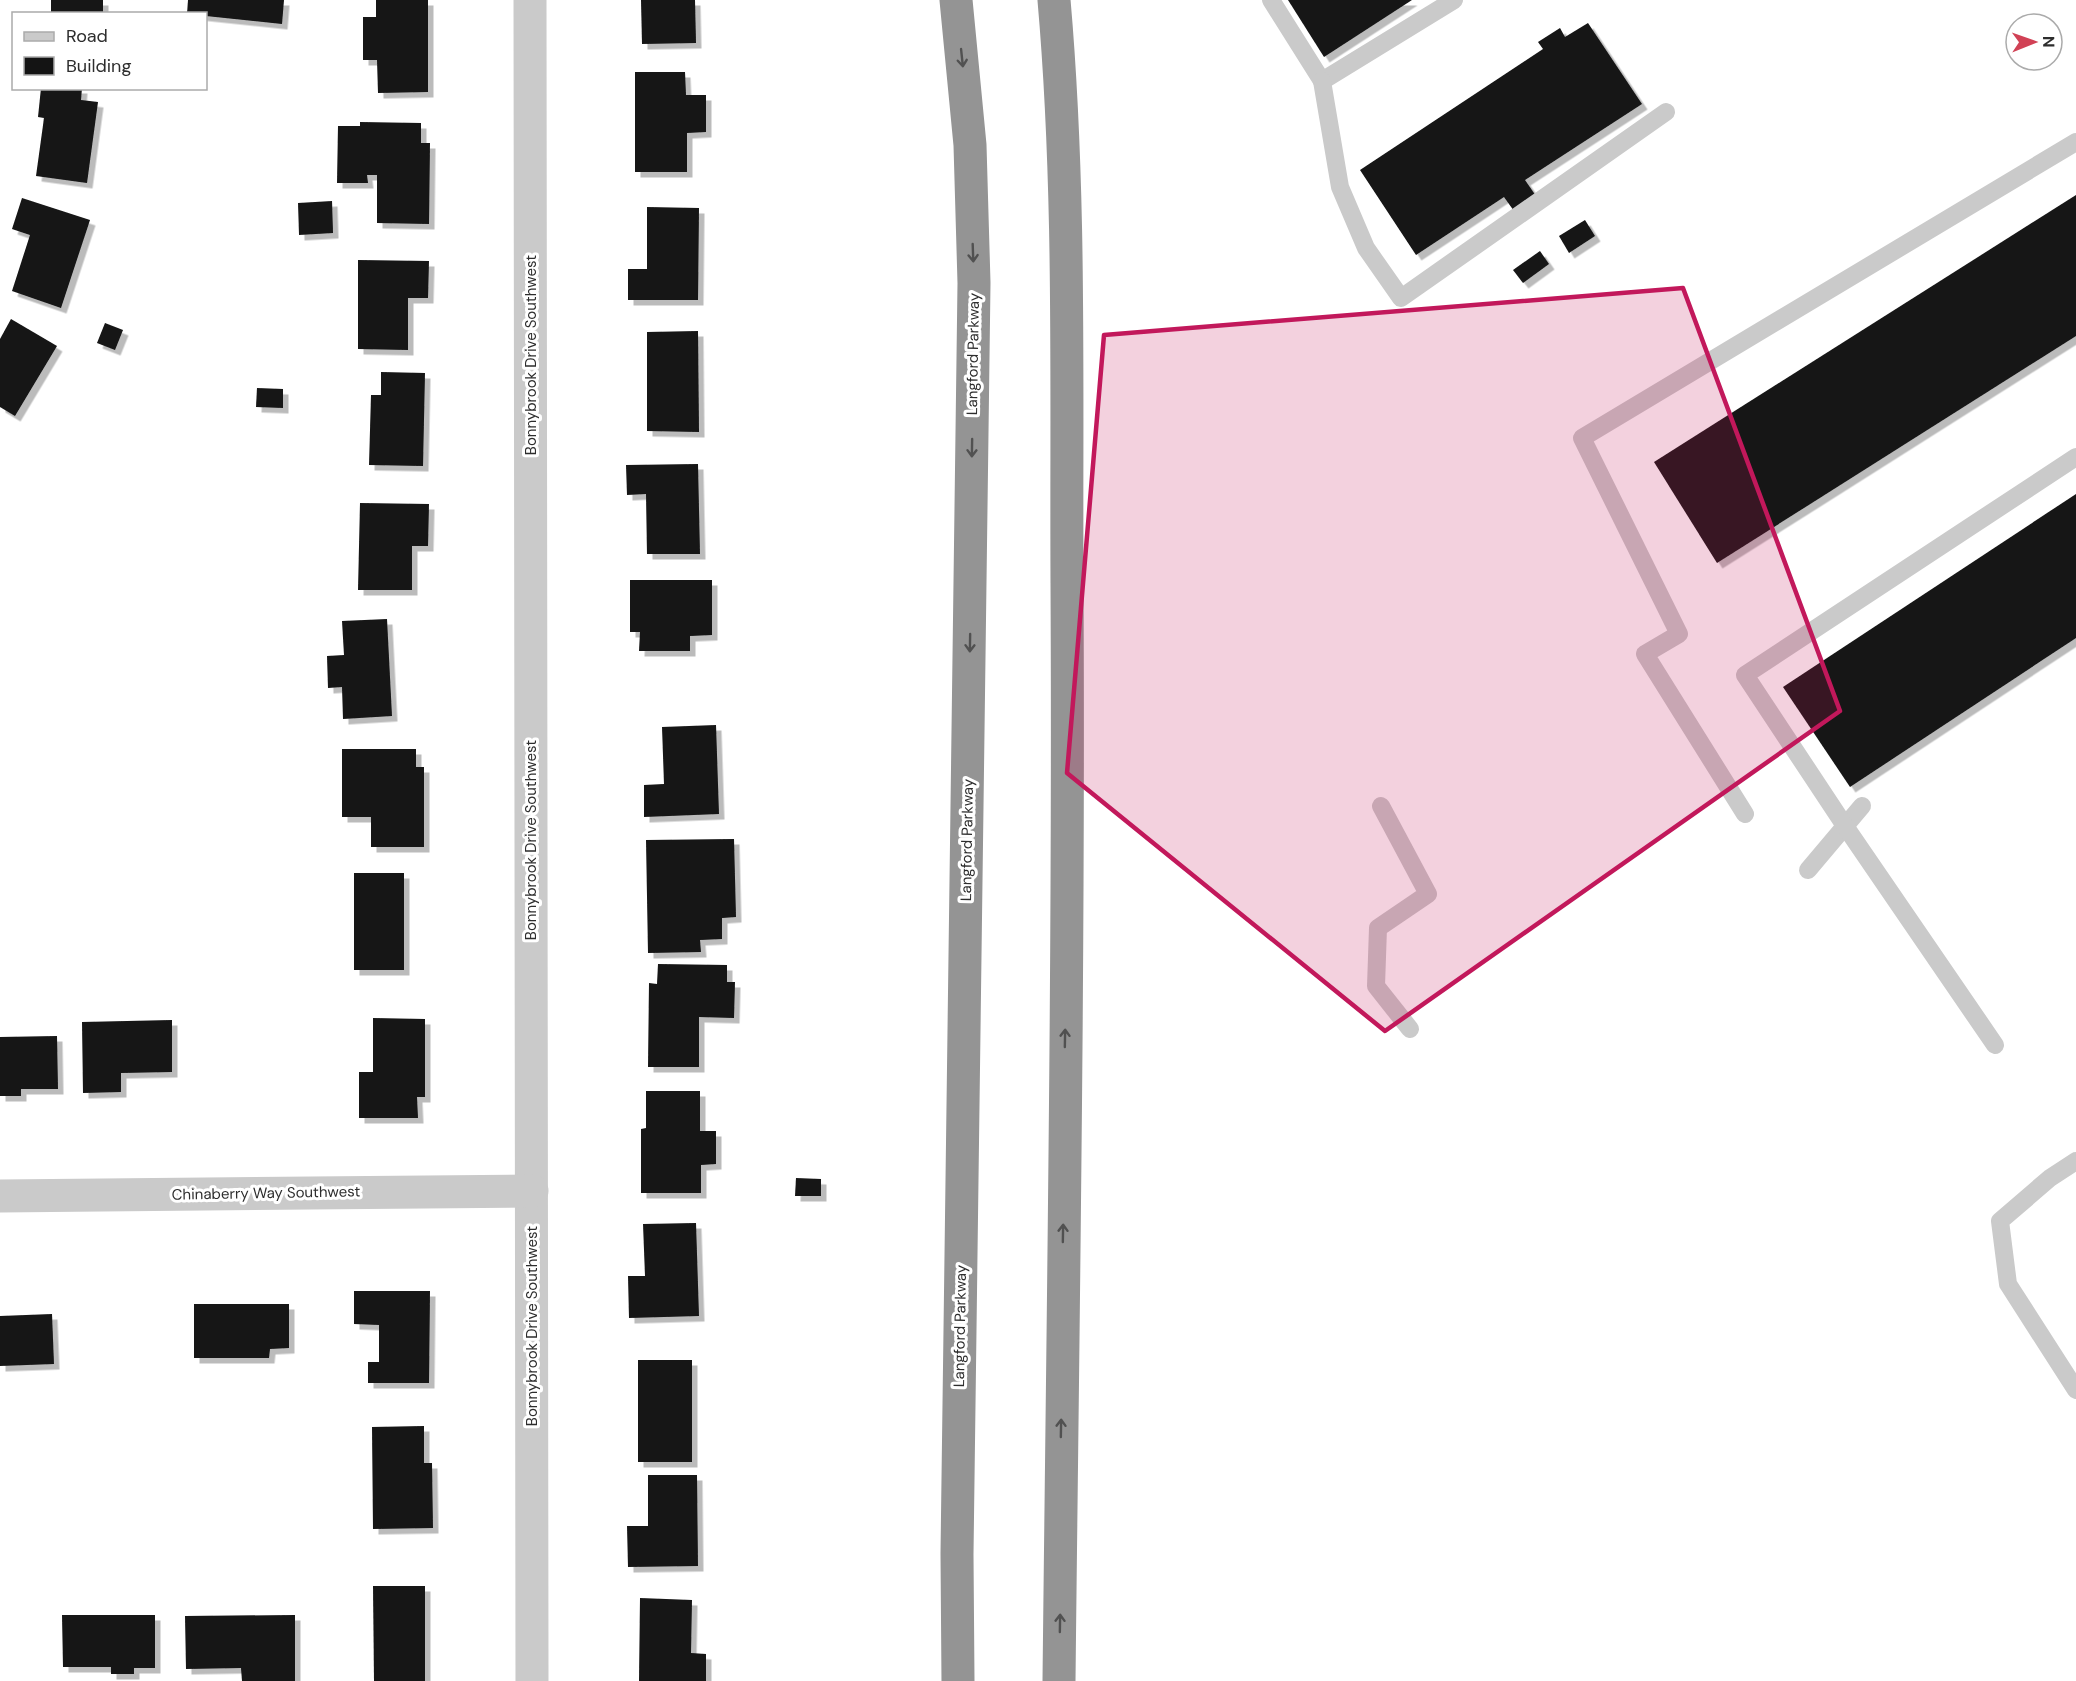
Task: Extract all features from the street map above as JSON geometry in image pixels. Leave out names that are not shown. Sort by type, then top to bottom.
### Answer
[{"type":"highway","name":"Langford Parkway","points":[[956,0],[970,145],[974,283],[957,1554],[958,1681]]},
{"type":"highway","points":[[1053,0],[1060,76],[1065,215],[1068,692],[1059,1681]]},
{"type":"street","name":"Bonnybrook Drive Southwest","points":[[530,0],[532,1681]]},
{"type":"street","name":"Chinaberry Way Southwest","points":[[0,1196],[532,1191]]},
{"type":"lane","points":[[1271,0],[1322,81],[1340,187],[1366,248],[1401,298],[1666,112]]},
{"type":"lane","points":[[1322,81],[1454,0]]},
{"type":"lane","points":[[1745,814],[1645,654],[1679,634],[1582,438],[2076,142]]},
{"type":"lane","points":[[1995,1045],[1745,675],[2076,457]]},
{"type":"lane","points":[[1380,806],[1428,894],[1378,928],[1376,987],[1410,1029]]},
{"type":"lane","points":[[1808,870],[1862,806]]},
{"type":"lane","points":[[2076,1161],[2050,1178],[2000,1221],[2008,1284],[2076,1389]]},
{"type":"highlighted area","points":[[1683,288],[1840,711],[1385,1031],[1067,773],[1104,335]]},
{"type":"building","points":[[51,0],[103,0],[103,12],[51,12]]},
{"type":"building","points":[[188,0],[284,0],[282,24],[207,16],[207,12],[187,12]]},
{"type":"building","points":[[376,0],[428,0],[428,92],[378,93],[377,60],[363,60],[363,17],[376,17]]},
{"type":"building","points":[[641,0],[695,0],[696,43],[642,44]]},
{"type":"building","points":[[1288,0],[1412,0],[1324,57]]},
{"type":"building","points":[[1588,23],[1642,104],[1525,180],[1536,196],[1514,211],[1504,197],[1416,255],[1360,170],[1543,49],[1538,42],[1560,28],[1565,37]]},
{"type":"building","points":[[635,72],[685,72],[686,95],[706,95],[706,132],[687,133],[687,172],[635,172]]},
{"type":"building","points":[[41,90],[82,90],[81,100],[98,102],[87,183],[36,176],[44,118],[38,117]]},
{"type":"building","points":[[360,122],[421,123],[421,143],[430,143],[429,224],[377,223],[377,175],[367,175],[368,183],[337,183],[338,126],[360,126]]},
{"type":"building","points":[[2076,195],[2076,336],[1717,563],[1654,462]]},
{"type":"building","points":[[22,198],[90,220],[61,308],[12,291],[30,235],[12,229]]},
{"type":"building","points":[[332,201],[333,233],[299,235],[298,203]]},
{"type":"building","points":[[647,207],[699,208],[698,300],[628,300],[628,269],[647,269]]},
{"type":"building","points":[[1585,220],[1595,236],[1569,253],[1559,236]]},
{"type":"building","points":[[1540,251],[1549,264],[1523,283],[1513,270]]},
{"type":"building","points":[[358,260],[429,261],[428,298],[408,298],[408,350],[358,349]]},
{"type":"building","points":[[11,319],[57,346],[15,416],[0,407],[0,339]]},
{"type":"building","points":[[105,323],[123,330],[115,350],[97,343]]},
{"type":"building","points":[[698,331],[699,432],[647,431],[647,332]]},
{"type":"building","points":[[381,372],[425,373],[423,466],[369,465],[371,395],[381,395]]},
{"type":"building","points":[[257,388],[283,389],[283,408],[256,407]]},
{"type":"building","points":[[698,464],[700,554],[647,554],[646,494],[627,495],[626,465]]},
{"type":"building","points":[[2076,494],[2076,638],[1850,787],[1783,687]]},
{"type":"building","points":[[360,503],[429,504],[428,546],[412,546],[412,590],[358,590]]},
{"type":"building","points":[[630,580],[712,580],[712,635],[690,636],[690,651],[639,651],[640,632],[630,632]]},
{"type":"building","points":[[387,619],[392,716],[343,719],[342,687],[328,688],[327,656],[344,655],[342,621]]},
{"type":"building","points":[[716,725],[719,814],[644,817],[644,785],[664,784],[662,727]]},
{"type":"building","points":[[342,749],[416,749],[416,767],[424,767],[424,847],[371,847],[371,817],[342,817]]},
{"type":"building","points":[[734,839],[736,917],[722,918],[722,939],[700,940],[701,952],[648,953],[646,840]]},
{"type":"building","points":[[354,873],[404,873],[404,970],[354,970]]},
{"type":"building","points":[[658,964],[727,965],[727,982],[735,982],[734,1018],[699,1017],[699,1067],[648,1067],[649,983],[657,984]]},
{"type":"building","points":[[373,1018],[425,1019],[425,1097],[417,1097],[418,1118],[359,1118],[359,1072],[373,1072]]},
{"type":"building","points":[[172,1020],[172,1072],[121,1073],[121,1092],[83,1093],[82,1022]]},
{"type":"building","points":[[57,1036],[58,1089],[21,1089],[21,1096],[0,1096],[0,1037]]},
{"type":"building","points":[[646,1091],[700,1091],[700,1131],[716,1131],[716,1164],[701,1165],[701,1193],[641,1193],[641,1129],[646,1128]]},
{"type":"building","points":[[796,1178],[821,1179],[821,1196],[795,1196]]},
{"type":"building","points":[[696,1223],[699,1316],[629,1318],[628,1276],[645,1276],[643,1224]]},
{"type":"building","points":[[354,1291],[430,1291],[429,1383],[368,1383],[368,1362],[379,1362],[379,1325],[354,1324]]},
{"type":"building","points":[[194,1304],[289,1304],[289,1348],[270,1349],[269,1358],[194,1358]]},
{"type":"building","points":[[52,1314],[54,1364],[0,1366],[0,1316]]},
{"type":"building","points":[[638,1360],[692,1360],[692,1462],[638,1462]]},
{"type":"building","points":[[424,1426],[424,1463],[432,1463],[433,1528],[373,1529],[372,1427]]},
{"type":"building","points":[[648,1475],[697,1475],[698,1566],[628,1567],[627,1526],[648,1526]]},
{"type":"building","points":[[373,1586],[425,1586],[425,1681],[374,1681]]},
{"type":"building","points":[[640,1598],[692,1600],[691,1653],[706,1654],[706,1681],[639,1681]]},
{"type":"building","points":[[62,1615],[155,1615],[155,1668],[134,1668],[134,1674],[111,1674],[111,1667],[63,1667]]},
{"type":"building","points":[[295,1615],[295,1681],[242,1681],[241,1668],[186,1669],[185,1616]]}]
